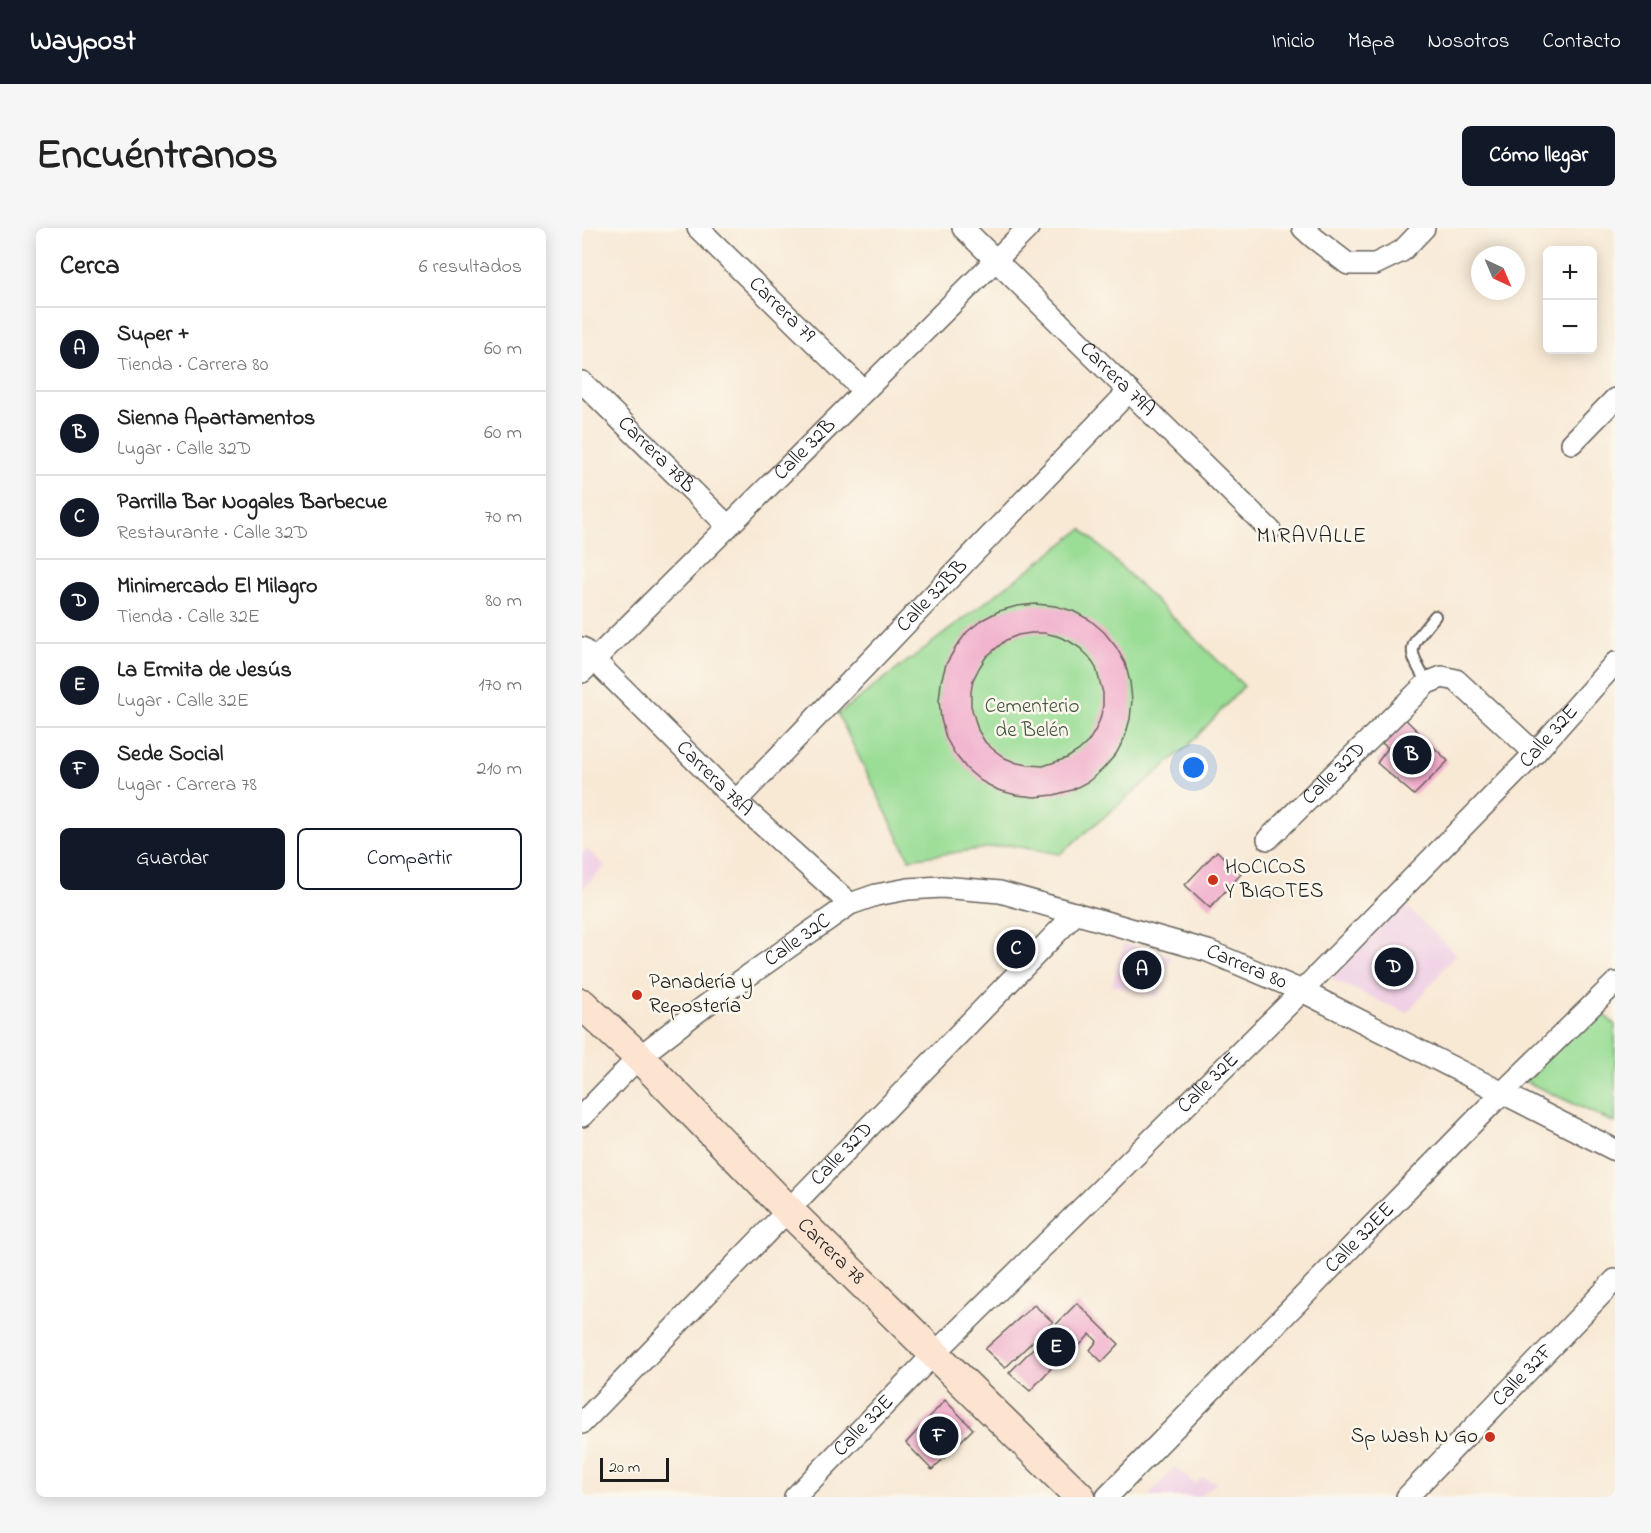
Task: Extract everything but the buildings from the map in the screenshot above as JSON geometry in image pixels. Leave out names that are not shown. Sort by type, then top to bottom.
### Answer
[{"type":"street","name":"Carrera 79","points":[[698,228],[864,391]]},
{"type":"street","name":"Carrera 79A","points":[[963,228],[1270,530]]},
{"type":"street","name":"Calle 32B","points":[[586,660],[728,526],[1028,228]]},
{"type":"street","points":[[1303,228],[1348,264],[1375,264],[1402,251],[1424,228]]},
{"type":"street","name":"Carrera 78B","points":[[582,382],[728,526]]},
{"type":"street","name":"Calle 32BB","points":[[736,801],[1129,391]]},
{"type":"street","points":[[1572,443],[1615,399]]},
{"type":"street","name":"Carrera 78A","points":[[586,660],[850,904]]},
{"type":"street","name":"Calle 32E","points":[[795,1497],[934,1353],[1302,992],[1535,753],[1615,663]]},
{"type":"street","points":[[1426,683],[1442,677],[1455,680],[1535,753]]},
{"type":"street","name":"Calle 32D","points":[[1268,838],[1426,683]]},
{"type":"street","name":"Carrera 80","points":[[850,904],[876,894],[908,889],[942,887],[1000,892],[1208,951],[1302,992],[1615,1150]]},
{"type":"street","name":"Calle 32C","points":[[582,1116],[639,1057],[705,1006],[850,904]]},
{"type":"street","name":"Calle 32D","points":[[582,1423],[1076,913]]},
{"type":"street","name":"Calle 32EE","points":[[1107,1497],[1502,1092],[1613,989]]},
{"type":"street","name":"Carrera 78","points":[[582,1004],[639,1057],[788,1210],[1080,1497]]},
{"type":"street","name":"Calle 32F","points":[[1407,1497],[1615,1280]]},
{"type":"lane","points":[[1426,683],[1411,650],[1415,641],[1435,616]]},
{"type":"shaded area","points":[[587,849],[605,866],[582,890],[582,854]]},
{"type":"shaded area","points":[[1404,904],[1456,954],[1407,1013],[1331,979]]},
{"type":"shaded area","points":[[1124,944],[1171,956],[1159,997],[1112,985]]},
{"type":"shaded area","points":[[1175,1467],[1195,1484],[1202,1478],[1217,1482],[1199,1497],[1148,1497]]},
{"type":"green space","name":"Cementerio de Belén","points":[[1082,529],[1244,686],[1187,747],[1060,854],[1008,845],[909,859],[838,714]]},
{"type":"green space","points":[[1596,1007],[1615,1025],[1615,1123],[1516,1077]]},
{"type":"place","name":"Sienna Apartamentos","points":[[1412,755]]},
{"type":"place","name":"HOCICOS Y BIGOTES","points":[[1213,880]]},
{"type":"place","name":"Parrilla Bar Nogales Barbecue","points":[[1016,949]]},
{"type":"place","name":"Minimercado El Milagro","points":[[1394,967]]},
{"type":"place","name":"Super +","points":[[1142,970]]},
{"type":"place","name":"Panadería y Repostería","points":[[637,995]]},
{"type":"place","name":"La Ermita de Jesús","points":[[1056,1347]]},
{"type":"place","name":"Sede Social","points":[[939,1436]]},
{"type":"place","name":"Sp Wash N Go","points":[[1490,1437]]},
{"type":"district","name":"MIRAVALLE","points":[[1312,537]]}]
